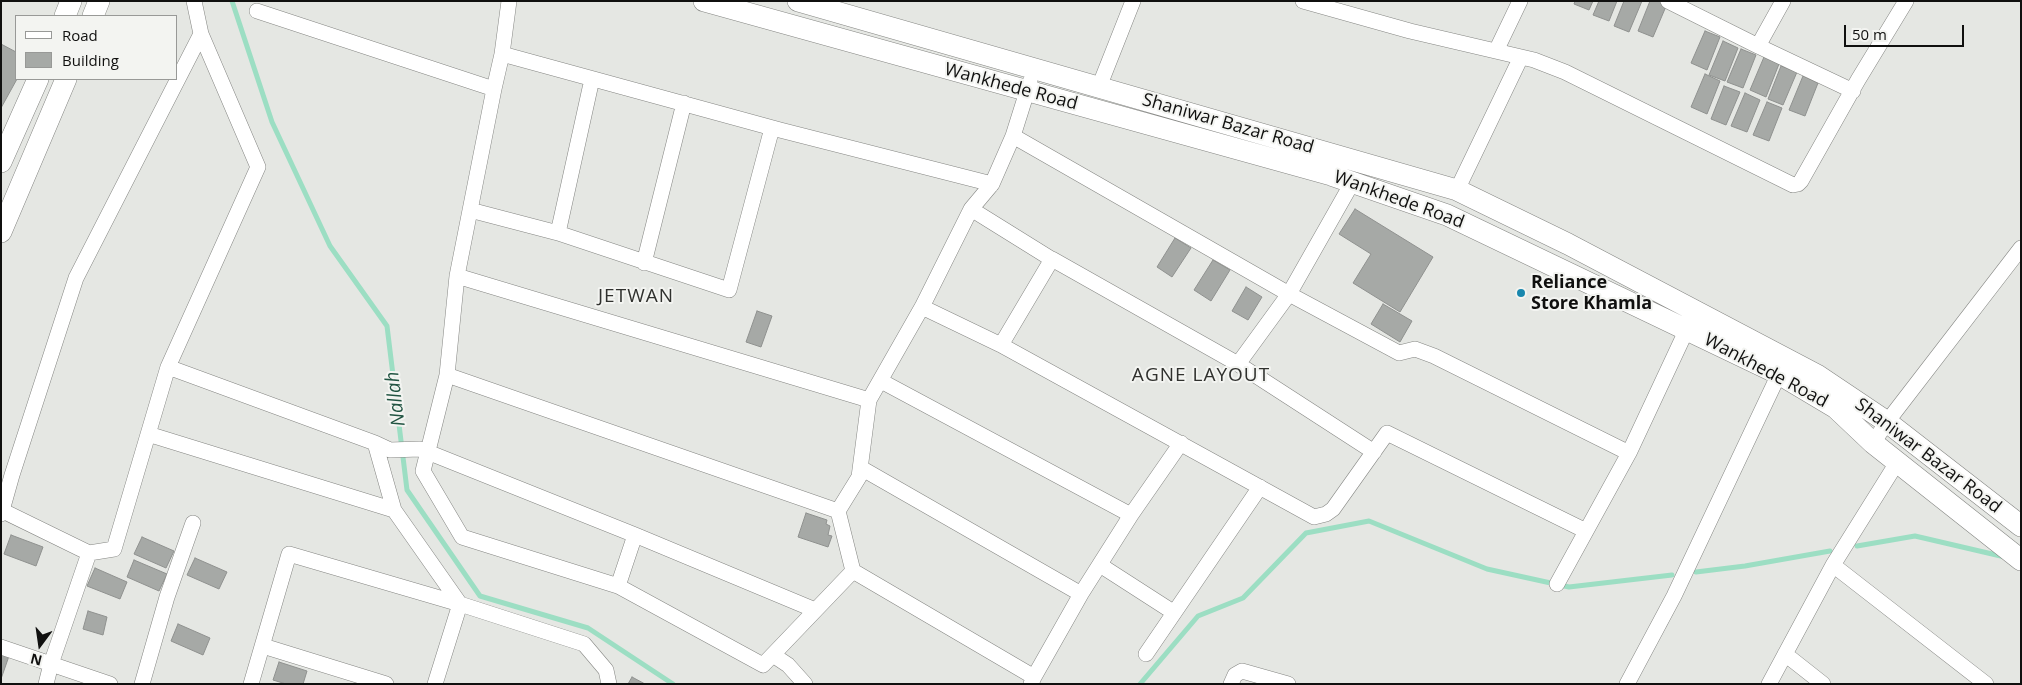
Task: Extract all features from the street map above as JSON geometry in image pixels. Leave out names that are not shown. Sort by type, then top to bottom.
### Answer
[{"type":"main road","points":[[65,15],[71,1]]},
{"type":"main road","points":[[93,15],[99,1]]},
{"type":"main road","name":"Wankhede Road","points":[[704,1],[1331,175],[1446,215],[1779,374],[1836,408],[1873,443],[2021,560]]},
{"type":"main road","name":"Shaniwar Bazar Road","points":[[798,1],[1458,190],[1568,244],[1817,375],[1887,422],[2021,526]]},
{"type":"main road","points":[[1,162],[38,80]]},
{"type":"main road","points":[[1,232],[66,80]]},
{"type":"street","points":[[177,80],[76,278],[2,511],[89,553],[114,549],[168,367],[258,167],[201,34],[194,1]]},
{"type":"street","points":[[509,1],[502,54],[457,276],[447,375],[424,451],[423,471],[462,537],[618,586],[763,665],[853,571]]},
{"type":"street","points":[[1098,87],[1132,1]]},
{"type":"street","points":[[1303,1],[1410,31],[1521,56],[1565,72],[1793,185],[1798,184],[1800,181],[1906,1]]},
{"type":"street","points":[[1496,51],[1520,1]]},
{"type":"street","points":[[1668,1],[1758,46],[1853,90]]},
{"type":"street","points":[[1758,46],[1783,1]]},
{"type":"street","points":[[257,11],[494,89]]},
{"type":"street","points":[[178,79],[201,34]]},
{"type":"street","points":[[502,54],[772,128],[992,184]]},
{"type":"street","points":[[1458,190],[1521,56]]},
{"type":"street","points":[[1034,69],[1013,136],[992,184],[971,209],[922,307],[870,400],[859,477],[838,511],[853,571],[1033,680],[1081,594],[1130,516],[1181,443]]},
{"type":"street","points":[[558,233],[592,79]]},
{"type":"street","points":[[644,263],[684,104]]},
{"type":"street","points":[[470,210],[558,233],[730,290],[772,128]]},
{"type":"street","points":[[1013,136],[1289,294],[1399,353],[1415,349],[1434,356],[1629,453]]},
{"type":"street","points":[[1238,364],[1289,294],[1352,183]]},
{"type":"street","points":[[971,209],[1053,260],[1238,364],[1374,452]]},
{"type":"street","points":[[1873,443],[1887,422],[2021,248]]},
{"type":"street","points":[[1001,345],[1053,260]]},
{"type":"street","points":[[457,276],[870,400]]},
{"type":"street","points":[[922,307],[1001,345],[1314,517],[1326,514],[1333,509],[1388,432],[1586,530]]},
{"type":"street","points":[[1557,584],[1629,453],[1687,329]]},
{"type":"street","points":[[168,367],[390,450],[424,451],[636,535],[815,610]]},
{"type":"street","points":[[1627,684],[1674,596],[1779,374]]},
{"type":"street","points":[[447,375],[838,511]]},
{"type":"street","points":[[881,381],[1130,516]]},
{"type":"street","points":[[148,434],[394,510]]},
{"type":"street","points":[[375,443],[394,510],[460,604]]},
{"type":"street","points":[[1769,684],[1833,565],[1898,461]]},
{"type":"street","points":[[860,468],[1081,594]]},
{"type":"street","points":[[1146,654],[1260,486]]},
{"type":"street","points":[[142,684],[193,523]]},
{"type":"street","points":[[618,586],[636,535]]},
{"type":"street","points":[[46,684],[89,553]]},
{"type":"street","points":[[251,684],[289,554],[460,604],[584,644],[606,670],[609,684]]},
{"type":"street","points":[[1100,565],[1173,612]]},
{"type":"street","points":[[1833,565],[1986,684]]},
{"type":"street","points":[[435,684],[460,604]]},
{"type":"street","points":[[263,646],[386,684]]},
{"type":"street","points":[[1,647],[110,684]]},
{"type":"street","points":[[1786,654],[1823,684]]},
{"type":"street","points":[[773,655],[788,665],[805,684]]},
{"type":"street","points":[[1231,684],[1235,674],[1242,671],[1288,684]]},
{"type":"building","points":[[1575,1],[1593,1],[1589,10],[1574,4]]},
{"type":"building","points":[[1599,1],[1617,1],[1609,21],[1593,15]]},
{"type":"building","points":[[1624,1],[1642,1],[1629,32],[1614,26]]},
{"type":"building","points":[[1650,1],[1659,1],[1667,4],[1653,37],[1638,31]]},
{"type":"building","points":[[1705,31],[1720,37],[1707,70],[1691,63]]},
{"type":"building","points":[[1723,41],[1738,48],[1725,81],[1709,75]]},
{"type":"building","points":[[1,44],[15,51],[16,80],[1,108]]},
{"type":"building","points":[[1741,49],[1756,55],[1743,88],[1727,82]]},
{"type":"building","points":[[1764,57],[1779,64],[1766,97],[1750,90]]},
{"type":"building","points":[[1781,66],[1797,72],[1783,105],[1768,99]]},
{"type":"building","points":[[1705,74],[1720,81],[1707,114],[1691,107]]},
{"type":"building","points":[[1803,76],[1818,83],[1805,116],[1789,110]]},
{"type":"building","points":[[1724,86],[1740,92],[1726,125],[1711,119]]},
{"type":"building","points":[[1745,93],[1760,100],[1747,132],[1731,126]]},
{"type":"building","points":[[1767,102],[1782,108],[1769,141],[1753,135]]},
{"type":"building","points":[[1355,209],[1433,257],[1400,312],[1353,283],[1371,254],[1339,234]]},
{"type":"building","points":[[1175,238],[1191,248],[1172,277],[1157,267]]},
{"type":"building","points":[[1213,260],[1230,270],[1211,301],[1194,290]]},
{"type":"building","points":[[1246,287],[1262,297],[1248,320],[1232,311]]},
{"type":"building","points":[[1383,304],[1412,321],[1400,342],[1371,324]]},
{"type":"building","points":[[757,311],[772,316],[761,347],[746,342]]},
{"type":"building","points":[[806,513],[827,520],[826,524],[830,526],[828,535],[832,536],[828,547],[798,537]]},
{"type":"building","points":[[11,535],[43,547],[36,566],[4,554]]},
{"type":"building","points":[[142,537],[174,551],[166,568],[134,554]]},
{"type":"building","points":[[195,558],[227,572],[219,589],[187,575]]},
{"type":"building","points":[[134,560],[167,574],[159,591],[127,577]]},
{"type":"building","points":[[95,568],[127,582],[120,599],[87,586]]},
{"type":"building","points":[[88,611],[107,617],[103,635],[83,629]]},
{"type":"building","points":[[178,624],[210,638],[203,655],[171,641]]},
{"type":"building","points":[[1,654],[9,656],[1,679]]},
{"type":"building","points":[[279,662],[307,671],[303,684],[286,684],[273,680]]},
{"type":"building","points":[[632,677],[645,684],[628,684]]},
{"type":"waterway","name":"Nallah","points":[[232,1],[272,122],[330,246],[387,326],[407,490],[480,596],[588,628],[673,684]]},
{"type":"waterway","points":[[1140,684],[1198,616],[1243,598],[1306,533],[1369,521],[1487,569],[1569,587],[1672,575]]},
{"type":"waterway","points":[[1857,546],[1915,536],[2005,557]]},
{"type":"waterway","points":[[1696,572],[1745,566],[1830,551]]},
{"type":"place","name":"Reliance Store Khamla","points":[[1521,293]]},
{"type":"district","name":"JETWAN","points":[[636,297]]},
{"type":"district","name":"AGNE LAYOUT","points":[[1201,376]]}]
